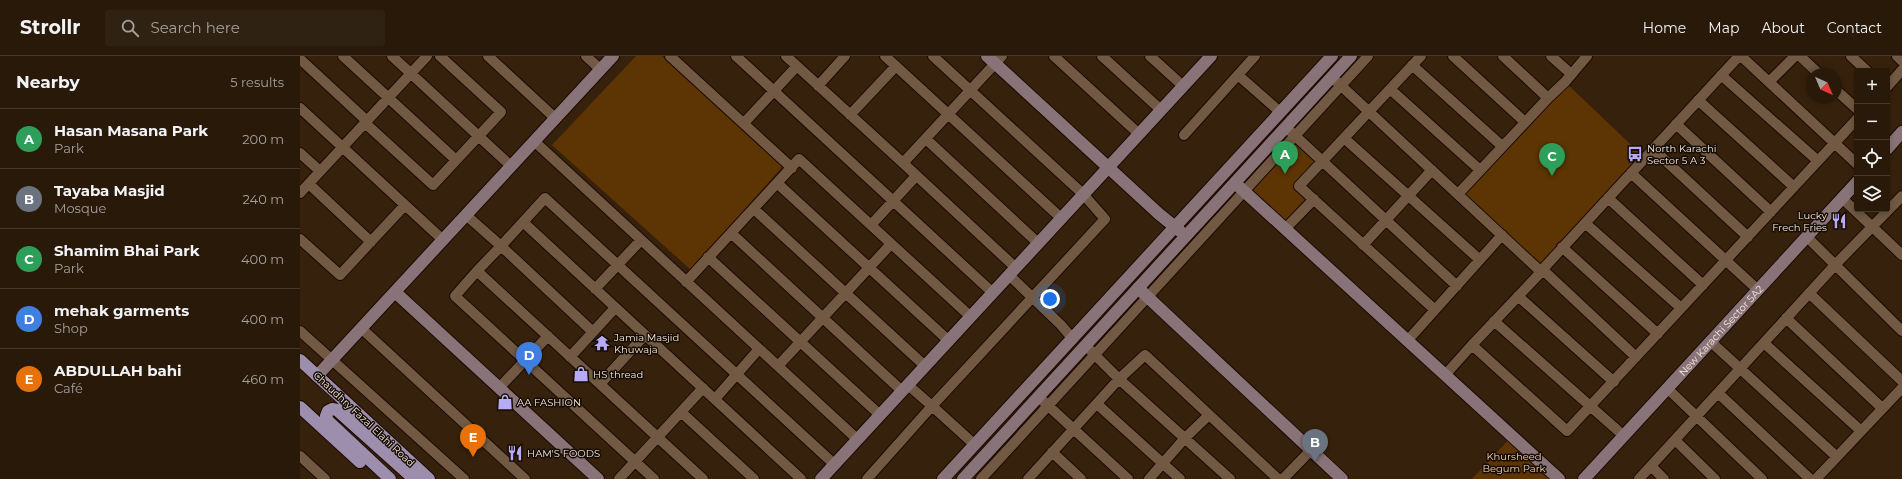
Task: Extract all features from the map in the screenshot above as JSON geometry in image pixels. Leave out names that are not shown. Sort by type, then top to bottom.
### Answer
[{"type":"main road","name":"Chaudhry Fazal Elahi Road","points":[[300,360],[429,479]]},
{"type":"main road","points":[[300,407],[378,479]]},
{"type":"main road","points":[[390,479],[328,421],[326,416],[328,412],[332,409],[337,410],[414,479]]},
{"type":"street","points":[[343,56],[456,160]]},
{"type":"street","points":[[392,56],[511,166]]},
{"type":"street","points":[[300,193],[427,56]]},
{"type":"street","points":[[300,59],[433,185],[500,112],[440,56]]},
{"type":"street","points":[[489,56],[555,118]]},
{"type":"street","points":[[586,56],[600,69]]},
{"type":"street","points":[[317,376],[613,56]]},
{"type":"street","points":[[670,56],[792,168]]},
{"type":"street","points":[[736,56],[993,293]]},
{"type":"street","points":[[786,56],[903,163],[1012,272],[1032,299],[1061,325],[1072,338]]},
{"type":"street","points":[[885,56],[1061,218]]},
{"type":"street","points":[[867,479],[932,406],[1105,219],[1083,194],[933,56]]},
{"type":"street","points":[[1054,56],[1139,134]]},
{"type":"street","points":[[1102,56],[1161,110]]},
{"type":"street","points":[[1150,56],[1183,86]]},
{"type":"street","points":[[1184,135],[1255,56]]},
{"type":"street","points":[[943,479],[1332,56]]},
{"type":"street","points":[[963,479],[1351,56]]},
{"type":"street","points":[[972,470],[982,479],[1368,56]]},
{"type":"street","points":[[1421,56],[1299,186],[1435,310]]},
{"type":"street","points":[[1453,56],[1525,122]]},
{"type":"street","points":[[1502,56],[1548,98]]},
{"type":"street","points":[[1551,56],[1570,73]]},
{"type":"street","points":[[1458,193],[1565,82],[1570,73],[1586,56]]},
{"type":"street","points":[[1445,375],[1740,56],[1854,161]]},
{"type":"street","points":[[1769,82],[1795,56]]},
{"type":"street","points":[[1800,56],[1813,68]]},
{"type":"street","points":[[1851,56],[1864,68]]},
{"type":"street","points":[[1897,56],[1902,61]]},
{"type":"street","points":[[818,86],[840,58]]},
{"type":"street","points":[[903,163],[971,91],[995,58],[1108,168],[1186,236]]},
{"type":"street","points":[[821,479],[1183,86],[1205,58]]},
{"type":"street","points":[[1412,65],[1502,146]]},
{"type":"street","points":[[744,123],[797,66]]},
{"type":"street","points":[[850,115],[896,66]]},
{"type":"street","points":[[1238,75],[1280,112]]},
{"type":"street","points":[[1722,75],[1818,161]]},
{"type":"street","points":[[1890,84],[1900,75]]},
{"type":"street","points":[[1331,77],[1458,193],[1538,269],[1542,270],[1636,357]]},
{"type":"street","points":[[1390,89],[1480,170]]},
{"type":"street","points":[[1842,95],[1854,106]]},
{"type":"street","points":[[1698,100],[1794,187]]},
{"type":"street","points":[[300,108],[443,240]]},
{"type":"street","points":[[1472,345],[1567,431],[1854,122]]},
{"type":"street","points":[[1676,124],[1771,212]]},
{"type":"street","points":[[1285,127],[1456,286]]},
{"type":"street","points":[[1890,146],[1902,132]]},
{"type":"street","points":[[1344,138],[1480,260]]},
{"type":"street","points":[[926,139],[1038,244]]},
{"type":"street","points":[[534,141],[857,439]]},
{"type":"street","points":[[1653,149],[1748,237]]},
{"type":"street","points":[[300,153],[320,172]]},
{"type":"street","points":[[686,282],[799,159],[971,317]]},
{"type":"street","points":[[1363,245],[1432,170]]},
{"type":"street","points":[[1631,173],[1758,290]]},
{"type":"street","points":[[870,225],[916,176]]},
{"type":"street","points":[[777,183],[948,341]]},
{"type":"street","points":[[1235,183],[1559,479]]},
{"type":"street","points":[[309,184],[371,242]]},
{"type":"street","name":"New Karachi Sector 5A2","points":[[1584,479],[1854,185]]},
{"type":"street","points":[[654,479],[455,296],[545,198],[834,464]]},
{"type":"street","points":[[1608,198],[1703,285]]},
{"type":"street","points":[[1842,198],[1902,255]]},
{"type":"street","points":[[1286,228],[1314,199]]},
{"type":"street","points":[[1639,479],[1834,265],[1872,226],[1900,202]]},
{"type":"street","points":[[300,239],[340,275],[405,205]]},
{"type":"street","points":[[754,208],[925,366]]},
{"type":"street","points":[[466,215],[593,332]]},
{"type":"street","points":[[523,222],[802,479]]},
{"type":"street","points":[[1585,223],[1681,308]]},
{"type":"street","points":[[731,233],[823,318],[905,388],[932,406],[975,445]]},
{"type":"street","points":[[1408,340],[1502,235]]},
{"type":"street","points":[[1807,237],[1902,331]]},
{"type":"street","points":[[595,289],[641,240]]},
{"type":"street","points":[[778,366],[891,244]]},
{"type":"street","points":[[1562,248],[1658,334]]},
{"type":"street","points":[[708,257],[880,415]]},
{"type":"street","points":[[477,271],[703,479]]},
{"type":"street","points":[[1138,288],[1342,479]]},
{"type":"street","points":[[395,292],[598,479]]},
{"type":"street","points":[[1809,293],[1902,381]]},
{"type":"street","points":[[1518,296],[1614,382]]},
{"type":"street","points":[[570,357],[616,308]]},
{"type":"street","points":[[1786,318],[1882,408]]},
{"type":"street","points":[[1494,321],[1624,436]]},
{"type":"street","points":[[361,328],[525,479]]},
{"type":"street","points":[[300,331],[464,479]]},
{"type":"street","points":[[600,384],[645,335]]},
{"type":"street","points":[[499,388],[548,336]]},
{"type":"street","points":[[1710,342],[1837,457]]},
{"type":"street","points":[[1764,343],[1860,430]]},
{"type":"street","points":[[1085,345],[1119,379],[1230,479]]},
{"type":"street","points":[[715,399],[759,349]]},
{"type":"street","points":[[1030,478],[1119,379],[1145,355],[1278,479]]},
{"type":"street","points":[[619,479],[703,388]]},
{"type":"street","points":[[1816,479],[1860,430],[1902,388]]},
{"type":"street","points":[[1668,389],[1762,479]]},
{"type":"street","points":[[1718,393],[1810,479]]},
{"type":"street","points":[[1040,396],[1048,406],[1074,428],[1128,479]]},
{"type":"street","points":[[1097,404],[1180,479]]},
{"type":"street","points":[[681,412],[754,479]]},
{"type":"street","points":[[1149,479],[1185,438],[1209,415]]},
{"type":"street","points":[[1675,440],[1715,479]]},
{"type":"street","points":[[1283,479],[1311,450]]},
{"type":"street","points":[[1052,452],[1082,479]]},
{"type":"street","points":[[300,456],[325,479]]},
{"type":"street","points":[[1651,466],[1664,479]]},
{"type":"green space","points":[[636,56],[662,56],[783,166],[691,270],[552,145]]},
{"type":"green space","points":[[1565,82],[1645,158],[1538,269],[1459,193]]},
{"type":"green space","points":[[1294,139],[1320,162],[1297,187],[1311,200],[1287,226],[1247,189]]},
{"type":"green space","name":"Khursheed Begum Park","points":[[1512,436],[1559,479],[1472,479]]},
{"type":"place","name":"North Karachi Sector 5 A 3","points":[[1635,154]]},
{"type":"place","name":"Hasan Masana Park","points":[[1285,174]]},
{"type":"place","name":"Shamim Bhai Park","points":[[1552,176]]},
{"type":"place","name":"Lucky Frech Fries","points":[[1839,221]]},
{"type":"place","name":"Jamia Masjid Khuwaja","points":[[602,343]]},
{"type":"place","name":"HS thread","points":[[581,374]]},
{"type":"place","name":"mehak garments","points":[[529,375]]},
{"type":"place","name":"AA FASHION","points":[[505,402]]},
{"type":"place","name":"HAM'S FOODS","points":[[515,453]]},
{"type":"place","name":"ABDULLAH bahi","points":[[473,457]]},
{"type":"place","name":"Tayaba Masjid","points":[[1315,462]]}]
